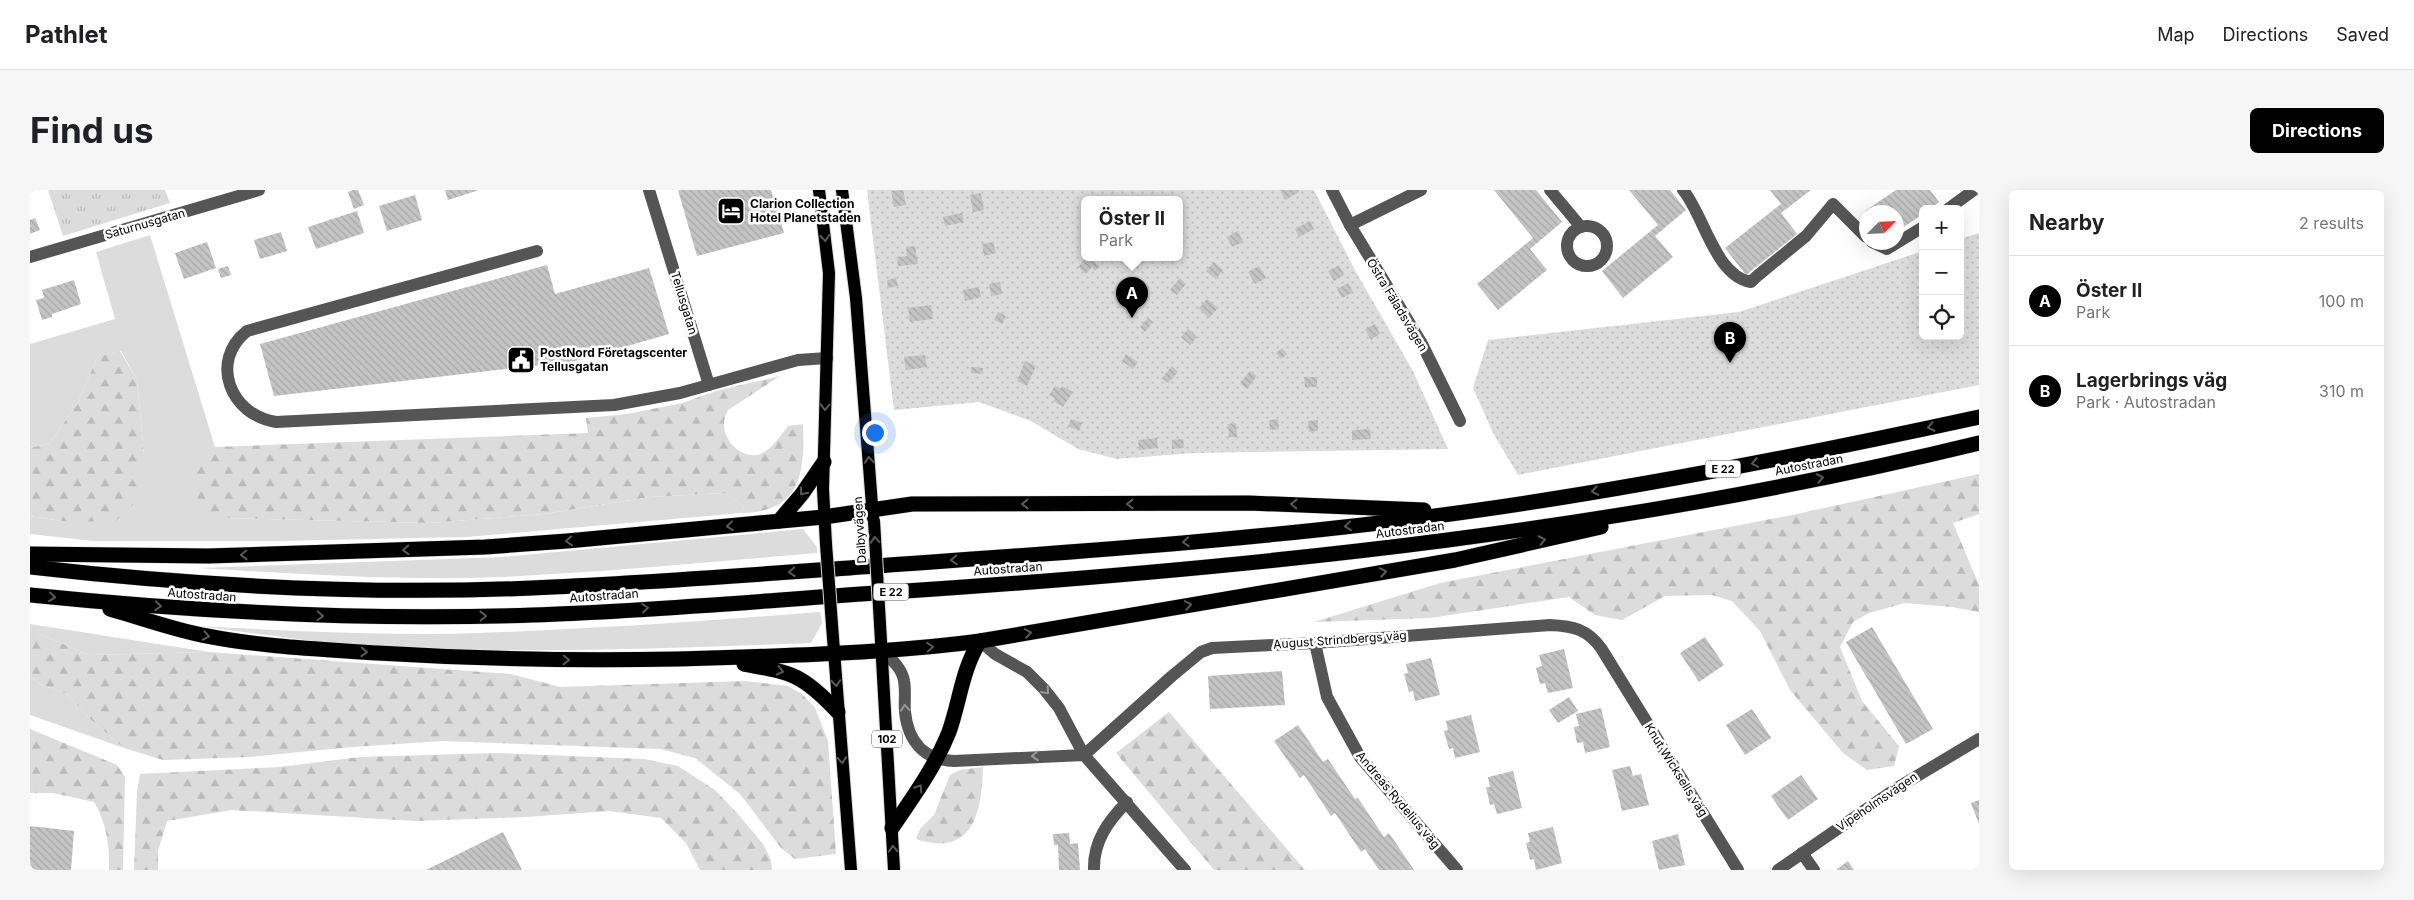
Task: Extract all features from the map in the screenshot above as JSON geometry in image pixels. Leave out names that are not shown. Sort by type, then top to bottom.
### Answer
[{"type":"highway","name":"Autostradan","points":[[30,567],[224,585],[358,590],[528,588],[995,558],[1239,538],[1466,512],[1696,474],[1853,444],[1979,416]]},
{"type":"highway","name":"Autostradan","points":[[30,595],[224,612],[360,617],[533,615],[1011,584],[1252,564],[1416,545],[1704,501],[1979,444]]},
{"type":"highway","points":[[779,520],[802,494],[824,462]]},
{"type":"highway","points":[[74,600],[206,636],[246,642],[349,651],[600,661],[834,654],[980,641],[1455,560],[1580,532],[1704,501]]},
{"type":"highway","points":[[30,554],[208,556],[410,550],[566,541],[779,520],[873,515],[912,504],[1249,503],[1466,512]]},
{"type":"highway","points":[[892,828],[937,759],[949,730],[970,658],[980,641]]},
{"type":"highway","points":[[715,658],[780,671],[803,679],[838,712]]},
{"type":"main road","points":[[819,190],[829,272],[824,517],[851,870]]},
{"type":"main road","name":"Dalbyvägen","points":[[842,190],[856,298],[873,515],[894,870]]},
{"type":"street","name":"Saturnusgatan","points":[[30,257],[259,190]]},
{"type":"street","name":"Tellusgatan","points":[[649,190],[709,385]]},
{"type":"street","name":"Östra Fäladsvägen","points":[[1332,190],[1350,225],[1421,342],[1460,421]]},
{"type":"street","points":[[1350,225],[1421,190]]},
{"type":"street","points":[[1550,190],[1581,227]]},
{"type":"street","points":[[1683,190],[1694,203],[1708,236],[1723,263],[1732,274],[1742,280],[1751,282],[1806,236],[1833,204],[1859,230]]},
{"type":"street","points":[[1953,205],[1974,190]]},
{"type":"street","points":[[1904,239],[1919,229]]},
{"type":"street","points":[[537,251],[247,330],[234,342],[228,360],[229,379],[234,395],[245,408],[254,414],[270,421],[286,422],[614,405],[680,393],[798,360],[827,358]]},
{"type":"street","name":"August Strindbergs väg","points":[[1084,755],[1201,652],[1224,646],[1315,643],[1550,625],[1572,626],[1587,632],[1594,638],[1614,670]]},
{"type":"street","points":[[980,641],[995,654],[1036,680],[1059,708],[1084,755],[1185,870]]},
{"type":"street","name":"Andreas Rydelius väg","points":[[1315,643],[1327,697],[1360,758],[1457,870]]},
{"type":"street","points":[[882,650],[897,666],[904,681],[905,713],[912,738],[926,754],[937,759],[962,761],[1084,755]]},
{"type":"street","name":"Knut Wicksells väg","points":[[1614,670],[1738,870]]},
{"type":"street","name":"Vipeholmsvägen","points":[[1778,870],[1897,788],[1979,739]]},
{"type":"street","points":[[1094,870],[1098,843],[1106,826],[1127,802]]},
{"type":"street","points":[[1802,853],[1814,870]]},
{"type":"green space","points":[[48,190],[165,190],[170,203],[63,236]]},
{"type":"green space","points":[[867,190],[1314,190],[1356,272],[1413,371],[1448,449],[1193,453],[1117,459],[1078,449],[1031,421],[979,402],[894,410]]},
{"type":"green space","points":[[1979,233],[1979,385],[1518,475],[1493,433],[1473,388],[1488,340],[1739,312],[1919,252],[1919,340],[1964,340],[1964,238]]},
{"type":"green space","points":[[150,235],[215,447],[198,452],[223,518],[430,523],[544,514],[650,497],[724,493],[744,506],[741,513],[467,537],[279,541],[93,541],[30,534],[30,516],[68,522],[144,454],[137,380],[121,351],[98,356],[77,404],[50,443],[30,448],[30,344],[115,319],[96,252]]},
{"type":"green space","points":[[120,351],[137,380],[144,454],[137,501],[116,521],[68,522],[30,516],[30,448],[50,443],[77,404],[98,356]]},
{"type":"green space","points":[[780,376],[728,410],[724,422],[725,432],[730,442],[739,451],[750,455],[761,454],[766,451],[788,426],[803,424],[802,459],[800,474],[795,487],[787,498],[776,506],[761,511],[741,513],[744,506],[724,493],[650,497],[544,514],[430,523],[223,518],[201,509],[191,474],[198,451],[215,447],[588,433],[586,418],[627,414],[682,403],[719,390]]},
{"type":"green space","points":[[1979,474],[1979,514],[1953,523],[1979,585],[1979,612],[1952,607],[1905,603],[1869,613],[1853,622],[1840,647],[1862,701],[1899,746],[1894,766],[1867,770],[1843,753],[1790,690],[1760,631],[1732,601],[1712,595],[1665,596],[1622,620],[1595,615],[1569,597],[1430,618],[1314,622],[1440,583],[1797,514]]},
{"type":"green space","points":[[803,529],[817,547],[817,553],[580,572],[501,577],[425,578],[199,568],[502,557]]},
{"type":"green space","points":[[820,612],[822,623],[811,643],[629,649],[507,650],[385,646],[324,642],[197,626],[303,631],[445,634],[565,629]]},
{"type":"green space","points":[[30,624],[209,652],[89,655],[37,633],[30,633]]},
{"type":"green space","points":[[30,633],[37,633],[89,655],[209,652],[511,674],[560,687],[745,681],[788,686],[802,694],[815,708],[828,741],[836,854],[795,859],[781,848],[740,794],[695,758],[660,749],[442,741],[250,757],[163,760],[124,748],[91,720],[67,694],[42,685],[30,677]]},
{"type":"green space","points":[[30,677],[42,685],[67,694],[91,720],[124,748],[30,715]]},
{"type":"green space","points":[[1169,712],[1305,870],[1214,870],[1116,753]]},
{"type":"green space","points":[[30,729],[117,765],[125,777],[123,870],[109,870],[106,834],[102,817],[94,802],[53,793],[30,793]]},
{"type":"green space","points":[[496,753],[644,759],[678,766],[715,790],[737,813],[763,844],[771,860],[772,870],[700,870],[686,843],[661,818],[609,811],[526,817],[415,821],[232,810],[167,821],[158,851],[158,870],[134,870],[137,792],[140,774],[280,767],[360,757]]},
{"type":"green space","points":[[983,767],[980,800],[976,815],[970,827],[962,836],[950,842],[935,843],[916,839],[920,829],[934,815],[950,775],[960,770]]},
{"type":"building","points":[[358,190],[364,205],[354,209],[348,192]]},
{"type":"building","points":[[445,190],[479,190],[448,200]]},
{"type":"building","name":"Clarion Collection Hotel Planetstaden","points":[[678,190],[771,190],[784,233],[697,256]]},
{"type":"building","points":[[903,190],[906,205],[894,207],[891,191]]},
{"type":"building","points":[[1280,190],[1298,190],[1299,192],[1285,200]]},
{"type":"building","points":[[1494,190],[1536,190],[1562,222],[1530,249],[1547,270],[1498,310],[1477,284],[1533,238]]},
{"type":"building","points":[[1629,190],[1670,190],[1686,210],[1655,236],[1673,257],[1623,298],[1602,271],[1658,225]]},
{"type":"building","points":[[1770,190],[1811,190],[1781,213],[1797,234],[1746,275],[1725,248],[1781,204]]},
{"type":"building","points":[[1896,190],[1930,190],[1939,202],[1935,205],[1919,205],[1919,217],[1904,227],[1904,205],[1874,205]]},
{"type":"building","points":[[981,193],[984,210],[973,212],[970,195]]},
{"type":"building","points":[[415,195],[422,220],[387,231],[379,206]]},
{"type":"building","points":[[357,211],[364,233],[316,249],[308,227]]},
{"type":"building","points":[[962,213],[964,222],[945,226],[943,217]]},
{"type":"building","points":[[35,218],[40,230],[30,234],[30,220]]},
{"type":"building","points":[[1310,221],[1314,229],[1299,237],[1295,229]]},
{"type":"building","points":[[1238,231],[1243,242],[1232,247],[1227,237]]},
{"type":"building","points":[[281,232],[287,251],[260,259],[254,240]]},
{"type":"building","points":[[207,242],[216,268],[184,279],[175,253]]},
{"type":"building","points":[[993,242],[996,253],[984,256],[982,244]]},
{"type":"building","points":[[915,246],[918,264],[898,266],[897,257],[907,256],[906,247]]},
{"type":"building","points":[[1083,261],[1093,261],[1100,266],[1095,271],[1092,267],[1086,274],[1078,267]]},
{"type":"building","points":[[1214,262],[1223,270],[1216,279],[1206,271]]},
{"type":"building","points":[[547,265],[555,294],[649,268],[669,334],[575,361],[274,396],[260,344]]},
{"type":"building","points":[[1339,265],[1344,275],[1334,281],[1328,271]]},
{"type":"building","points":[[228,266],[231,275],[221,278],[218,269]]},
{"type":"building","points":[[1259,266],[1266,278],[1255,284],[1248,272]]},
{"type":"building","points":[[896,278],[898,286],[888,288],[887,280]]},
{"type":"building","points":[[1180,278],[1186,284],[1177,295],[1170,290]]},
{"type":"building","points":[[74,280],[81,304],[52,314],[52,317],[42,320],[36,300],[44,298],[42,290]]},
{"type":"building","points":[[1000,282],[1002,294],[991,296],[989,284]]},
{"type":"building","points":[[1348,283],[1353,292],[1342,298],[1337,289]]},
{"type":"building","points":[[979,287],[981,297],[965,301],[963,290]]},
{"type":"building","points":[[1207,299],[1218,308],[1209,318],[1199,308]]},
{"type":"building","points":[[931,305],[933,319],[910,322],[908,308]]},
{"type":"building","points":[[998,312],[1006,316],[1002,324],[994,320]]},
{"type":"building","points":[[1148,318],[1153,322],[1145,332],[1140,327]]},
{"type":"building","points":[[1375,324],[1380,334],[1371,340],[1365,329]]},
{"type":"building","points":[[1188,329],[1197,337],[1190,345],[1181,337]]},
{"type":"building","points":[[1282,348],[1287,354],[1281,359],[1276,353]]},
{"type":"building","points":[[1126,354],[1138,362],[1133,369],[1122,361]]},
{"type":"building","points":[[925,355],[927,367],[906,370],[904,357]]},
{"type":"building","points":[[1025,361],[1036,366],[1027,386],[1017,381]]},
{"type":"building","points":[[1172,366],[1178,372],[1168,383],[1162,378]]},
{"type":"building","points":[[971,367],[983,368],[982,374],[971,373]]},
{"type":"building","points":[[1250,371],[1257,376],[1247,389],[1240,383]]},
{"type":"building","points":[[1304,377],[1317,377],[1317,387],[1305,387]]},
{"type":"building","points":[[1055,386],[1060,389],[1062,386],[1073,392],[1063,407],[1053,401],[1055,398],[1049,395]]},
{"type":"building","points":[[1071,419],[1082,423],[1079,431],[1068,426]]},
{"type":"building","points":[[1278,419],[1279,429],[1270,430],[1269,420]]},
{"type":"building","points":[[1318,420],[1318,431],[1309,432],[1308,421]]},
{"type":"building","points":[[1236,423],[1237,437],[1229,437],[1228,424]]},
{"type":"building","points":[[1370,429],[1371,439],[1352,440],[1352,430]]},
{"type":"building","points":[[1157,438],[1158,448],[1139,450],[1138,440]]},
{"type":"building","points":[[1183,439],[1184,448],[1172,449],[1172,440]]},
{"type":"building","points":[[1872,627],[1933,729],[1906,744],[1846,642]]},
{"type":"building","points":[[1705,637],[1724,665],[1699,682],[1680,653]]},
{"type":"building","points":[[1564,649],[1573,688],[1548,693],[1545,683],[1540,684],[1536,668],[1542,666],[1539,655]]},
{"type":"building","points":[[1431,658],[1440,695],[1415,701],[1413,691],[1409,692],[1404,674],[1408,673],[1406,664]]},
{"type":"building","points":[[1282,671],[1285,705],[1210,709],[1208,676]]},
{"type":"building","points":[[1569,697],[1578,711],[1558,723],[1549,710]]},
{"type":"building","points":[[1601,708],[1610,747],[1585,753],[1583,742],[1577,743],[1574,727],[1579,726],[1576,714]]},
{"type":"building","points":[[1752,709],[1771,738],[1745,755],[1726,725]]},
{"type":"building","points":[[1471,715],[1480,752],[1455,758],[1453,748],[1449,749],[1444,731],[1448,730],[1446,721]]},
{"type":"building","points":[[1298,725],[1323,762],[1328,759],[1355,799],[1358,798],[1384,837],[1389,833],[1414,870],[1379,870],[1365,849],[1361,852],[1335,813],[1331,816],[1304,775],[1300,778],[1274,741]]},
{"type":"building","points":[[1630,766],[1633,776],[1641,774],[1649,805],[1622,811],[1612,770]]},
{"type":"building","points":[[1513,771],[1522,808],[1497,814],[1494,804],[1490,805],[1486,787],[1490,787],[1488,777]]},
{"type":"building","points":[[1801,775],[1818,799],[1788,820],[1771,796]]},
{"type":"building","points":[[1979,800],[1979,824],[1971,803]]},
{"type":"building","points":[[30,826],[74,831],[71,870],[30,870]]},
{"type":"building","points":[[1553,827],[1562,863],[1536,870],[1534,859],[1530,860],[1526,843],[1530,842],[1528,833]]},
{"type":"building","points":[[503,832],[522,870],[426,870]]},
{"type":"building","points":[[1069,833],[1070,844],[1078,843],[1080,870],[1059,870],[1058,845],[1054,845],[1053,834]]},
{"type":"building","points":[[1678,834],[1685,865],[1659,870],[1652,841]]},
{"type":"building","points":[[1848,861],[1854,870],[1836,870]]},
{"type":"place","name":"Clarion Collection Hotel Planetstaden","points":[[731,211]]},
{"type":"place","name":"Öster II","points":[[1132,318]]},
{"type":"place","name":"PostNord Företagscenter Tellusgatan","points":[[521,360]]},
{"type":"place","name":"Lagerbrings väg","points":[[1730,363]]}]
